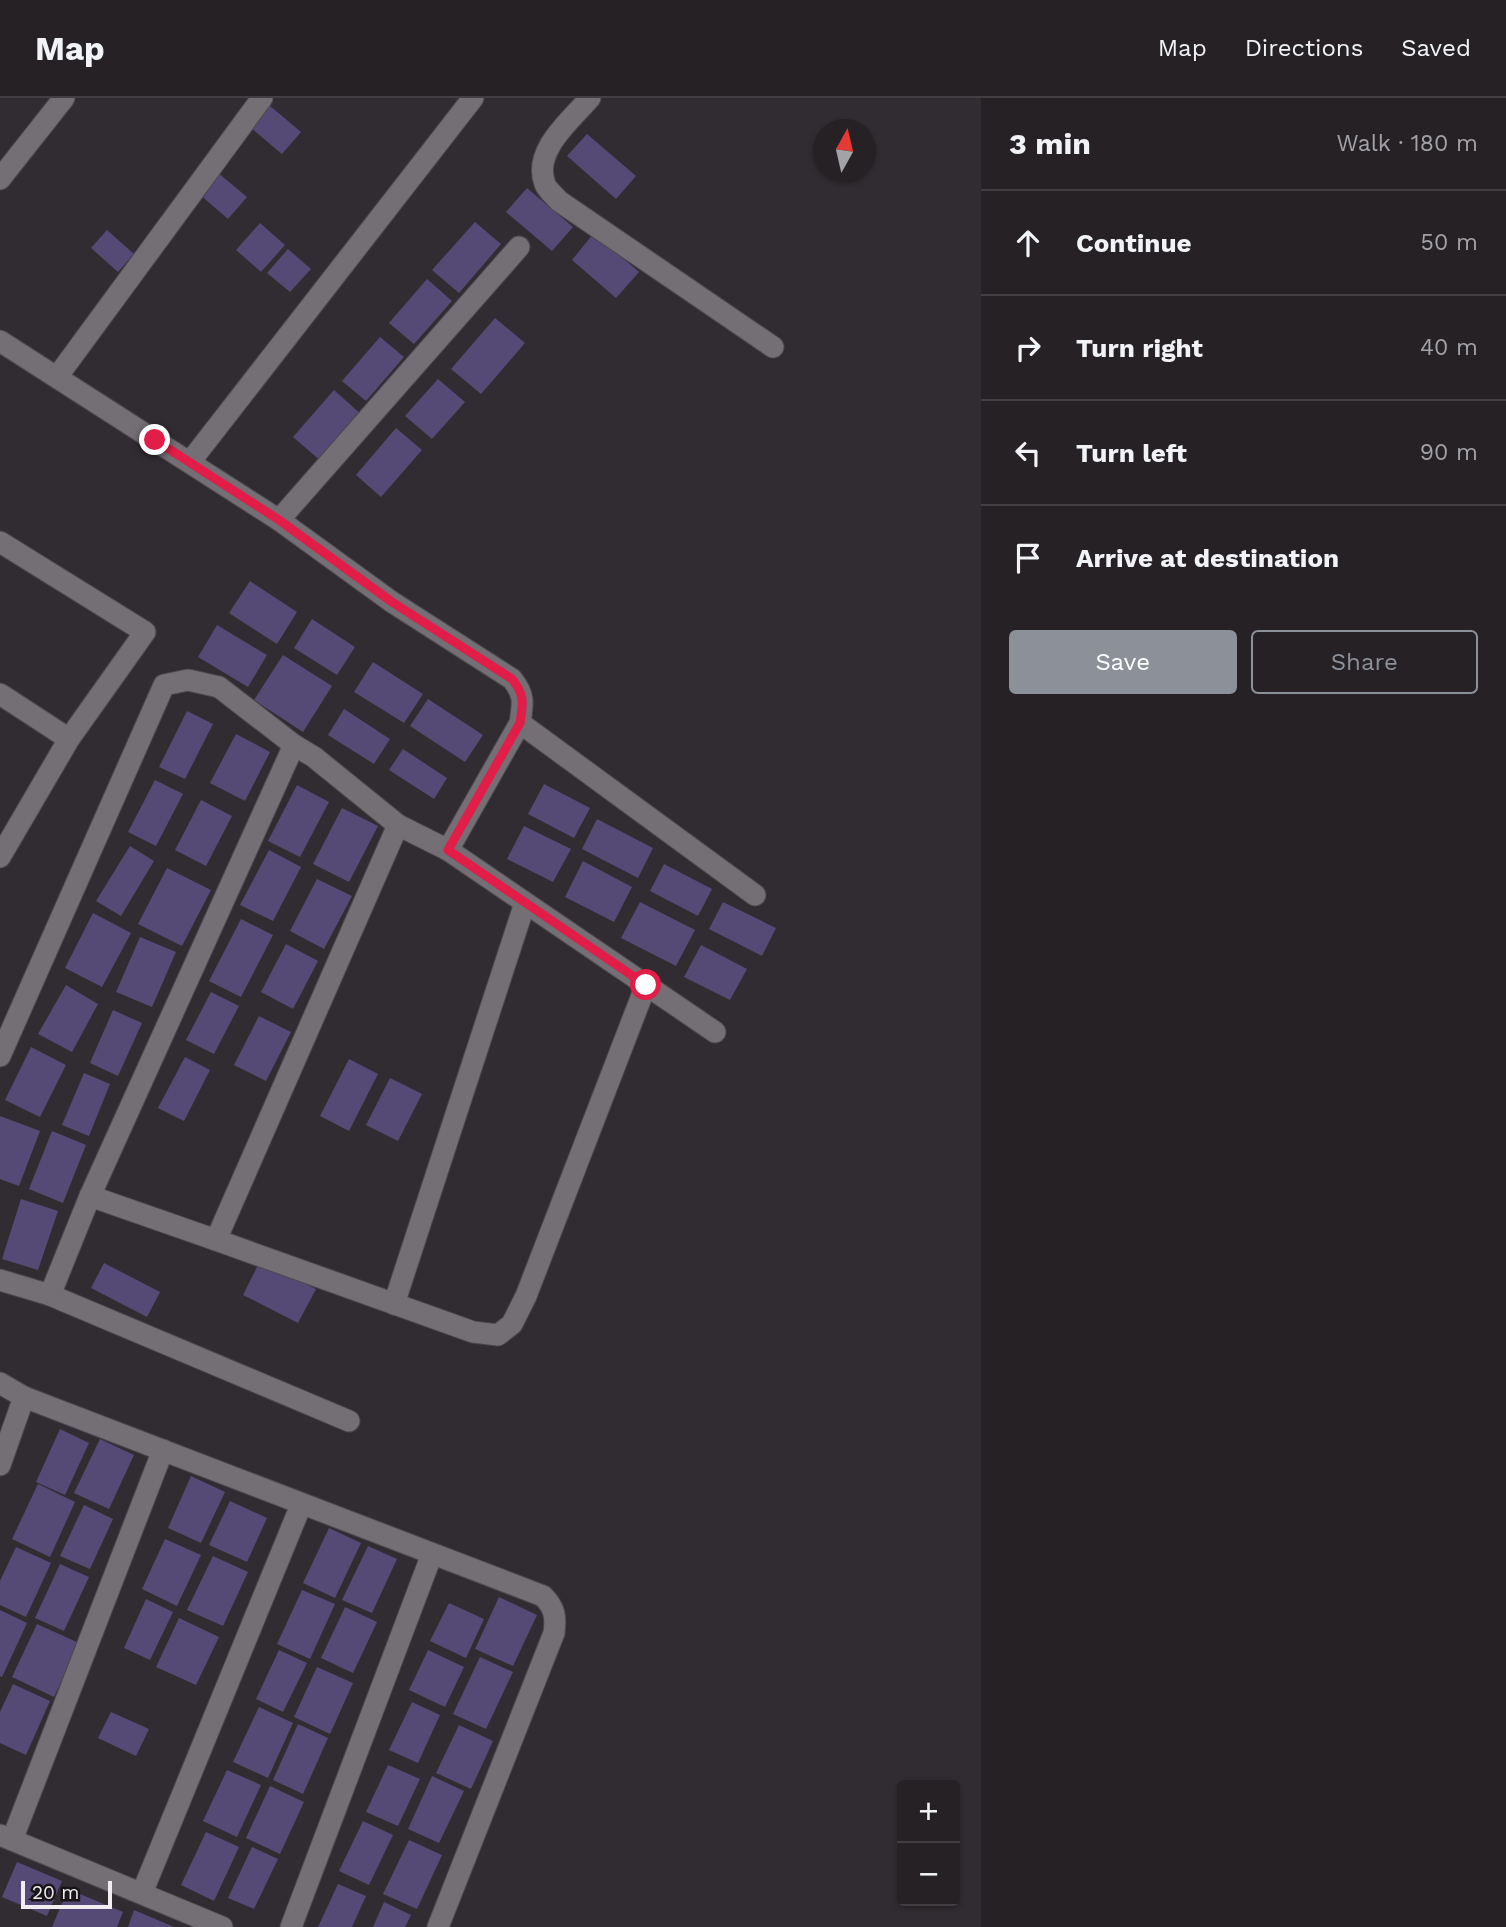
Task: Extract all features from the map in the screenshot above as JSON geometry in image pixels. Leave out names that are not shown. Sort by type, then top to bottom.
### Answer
[{"type":"street","points":[[0,179],[64,98]]},
{"type":"street","points":[[57,377],[262,98]]},
{"type":"street","points":[[190,462],[473,98]]},
{"type":"street","points":[[590,98],[549,147],[542,166],[545,186],[559,201],[773,347]]},
{"type":"street","points":[[279,520],[519,247]]},
{"type":"street","points":[[0,341],[279,520],[392,602],[512,679],[521,690],[523,703],[520,723],[448,850]]},
{"type":"street","points":[[0,542],[145,632],[69,738],[0,857]]},
{"type":"street","points":[[0,1056],[164,685],[188,680],[219,687],[294,745],[314,757],[398,825],[448,850],[715,1032]]},
{"type":"street","points":[[0,694],[69,738]]},
{"type":"street","points":[[520,723],[755,895]]},
{"type":"street","points":[[50,1296],[90,1196],[294,745]]},
{"type":"street","points":[[216,1240],[398,825]]},
{"type":"street","points":[[394,1304],[525,903]]},
{"type":"street","points":[[90,1196],[473,1332],[498,1335],[512,1324],[526,1296],[646,985]]},
{"type":"street","points":[[0,1280],[50,1296],[349,1421]]},
{"type":"street","points":[[0,1383],[24,1397],[542,1596],[552,1605],[556,1618],[554,1633],[438,1927]]},
{"type":"street","points":[[0,1465],[24,1397]]},
{"type":"street","points":[[163,1450],[6,1837],[222,1927]]},
{"type":"street","points":[[142,1893],[302,1505]]},
{"type":"street","points":[[291,1927],[432,1554]]},
{"type":"building","points":[[269,105],[301,132],[282,154],[250,127]]},
{"type":"building","points":[[587,134],[636,176],[616,199],[567,156]]},
{"type":"building","points":[[217,172],[247,197],[228,219],[198,193]]},
{"type":"building","points":[[527,188],[573,227],[552,251],[506,212]]},
{"type":"building","points":[[475,222],[501,244],[459,293],[432,270]]},
{"type":"building","points":[[260,223],[285,245],[261,272],[236,250]]},
{"type":"building","points":[[107,230],[134,254],[118,272],[91,248]]},
{"type":"building","points":[[594,233],[639,272],[616,298],[572,260]]},
{"type":"building","points":[[288,249],[311,269],[290,292],[267,273]]},
{"type":"building","points":[[427,279],[452,301],[414,344],[389,323]]},
{"type":"building","points":[[495,318],[525,343],[481,394],[451,369]]},
{"type":"building","points":[[380,337],[404,357],[366,401],[342,381]]},
{"type":"building","points":[[438,379],[465,402],[432,439],[405,416]]},
{"type":"building","points":[[334,390],[363,416],[322,462],[293,437]]},
{"type":"building","points":[[396,428],[422,450],[381,497],[356,475]]},
{"type":"building","points":[[250,581],[297,612],[277,644],[229,613]]},
{"type":"building","points":[[312,619],[355,647],[337,675],[294,648]]},
{"type":"building","points":[[217,625],[267,655],[248,687],[198,657]]},
{"type":"building","points":[[283,655],[332,686],[303,732],[254,700]]},
{"type":"building","points":[[373,662],[423,694],[404,723],[354,692]]},
{"type":"building","points":[[428,699],[483,735],[465,762],[410,726]]},
{"type":"building","points":[[344,709],[390,739],[374,764],[328,735]]},
{"type":"building","points":[[187,711],[213,724],[185,779],[159,767]]},
{"type":"building","points":[[236,734],[270,752],[245,801],[210,783]]},
{"type":"building","points":[[403,749],[447,778],[434,799],[389,770]]},
{"type":"building","points":[[155,780],[183,794],[156,846],[128,832]]},
{"type":"building","points":[[544,784],[590,808],[574,838],[528,814]]},
{"type":"building","points":[[297,785],[329,802],[300,857],[268,841]]},
{"type":"building","points":[[201,800],[232,816],[206,866],[175,850]]},
{"type":"building","points":[[342,808],[378,826],[349,882],[313,864]]},
{"type":"building","points":[[597,819],[653,848],[638,878],[582,849]]},
{"type":"building","points":[[524,826],[571,849],[553,882],[507,859]]},
{"type":"building","points":[[130,846],[154,861],[121,916],[96,901]]},
{"type":"building","points":[[269,850],[301,867],[273,921],[240,905]]},
{"type":"building","points":[[583,861],[632,887],[614,922],[565,897]]},
{"type":"building","points":[[664,864],[712,889],[698,916],[650,891]]},
{"type":"building","points":[[167,868],[211,890],[182,946],[138,924]]},
{"type":"building","points":[[317,879],[352,896],[324,949],[290,931]]},
{"type":"building","points":[[640,902],[695,930],[676,966],[621,938]]},
{"type":"building","points":[[723,902],[776,928],[762,956],[709,929]]},
{"type":"building","points":[[93,913],[131,933],[102,987],[65,968]]},
{"type":"building","points":[[241,919],[273,935],[241,997],[209,981]]},
{"type":"building","points":[[140,937],[176,952],[152,1007],[116,992]]},
{"type":"building","points":[[286,944],[318,961],[293,1009],[261,992]]},
{"type":"building","points":[[701,945],[747,969],[730,1000],[684,977]]},
{"type":"building","points":[[66,985],[98,1004],[72,1052],[38,1034]]},
{"type":"building","points":[[211,992],[239,1006],[214,1054],[186,1040]]},
{"type":"building","points":[[113,1010],[142,1023],[118,1076],[90,1063]]},
{"type":"building","points":[[259,1016],[291,1032],[266,1081],[234,1065]]},
{"type":"building","points":[[31,1047],[66,1065],[40,1117],[5,1100]]},
{"type":"building","points":[[185,1057],[210,1070],[184,1121],[158,1108]]},
{"type":"building","points":[[349,1059],[378,1074],[349,1131],[320,1116]]},
{"type":"building","points":[[84,1073],[110,1084],[89,1136],[62,1125]]},
{"type":"building","points":[[390,1078],[422,1094],[398,1141],[366,1125]]},
{"type":"building","points":[[0,1116],[40,1131],[19,1186],[0,1179]]},
{"type":"building","points":[[52,1131],[86,1145],[63,1203],[29,1189]]},
{"type":"building","points":[[21,1199],[58,1211],[38,1270],[2,1259]]},
{"type":"building","points":[[260,1261],[316,1289],[298,1323],[243,1295]]},
{"type":"building","points":[[104,1263],[160,1292],[147,1317],[91,1288]]},
{"type":"building","points":[[60,1429],[89,1443],[65,1495],[36,1482]]},
{"type":"building","points":[[100,1439],[134,1455],[109,1509],[74,1493]]},
{"type":"building","points":[[191,1476],[225,1492],[201,1543],[168,1528]]},
{"type":"building","points":[[38,1484],[75,1502],[50,1557],[12,1539]]},
{"type":"building","points":[[230,1501],[267,1518],[247,1562],[209,1545]]},
{"type":"building","points":[[84,1505],[113,1519],[90,1569],[60,1556]]},
{"type":"building","points":[[329,1528],[361,1543],[335,1598],[303,1583]]},
{"type":"building","points":[[165,1539],[201,1555],[177,1606],[142,1589]]},
{"type":"building","points":[[368,1546],[397,1559],[372,1613],[342,1600]]},
{"type":"building","points":[[16,1547],[51,1563],[26,1617],[0,1605],[0,1581]]},
{"type":"building","points":[[213,1556],[248,1572],[223,1626],[187,1610]]},
{"type":"building","points":[[60,1564],[89,1577],[64,1631],[35,1618]]},
{"type":"building","points":[[302,1590],[335,1604],[310,1659],[277,1644]]},
{"type":"building","points":[[499,1597],[537,1615],[513,1666],[475,1649]]},
{"type":"building","points":[[146,1599],[173,1612],[150,1660],[124,1648]]},
{"type":"building","points":[[449,1603],[484,1619],[466,1658],[430,1641]]},
{"type":"building","points":[[345,1607],[377,1622],[353,1673],[321,1658]]},
{"type":"building","points":[[0,1610],[27,1623],[2,1677],[0,1676]]},
{"type":"building","points":[[179,1618],[219,1637],[196,1685],[156,1667]]},
{"type":"building","points":[[37,1624],[79,1643],[54,1697],[12,1677]]},
{"type":"building","points":[[279,1650],[307,1663],[283,1712],[256,1699]]},
{"type":"building","points":[[428,1650],[464,1667],[445,1707],[409,1690]]},
{"type":"building","points":[[480,1657],[513,1672],[486,1729],[453,1714]]},
{"type":"building","points":[[317,1667],[353,1683],[330,1734],[294,1717]]},
{"type":"building","points":[[13,1684],[50,1701],[26,1755],[0,1743],[0,1712]]},
{"type":"building","points":[[412,1702],[440,1715],[418,1763],[389,1750]]},
{"type":"building","points":[[259,1707],[293,1723],[268,1778],[233,1762]]},
{"type":"building","points":[[111,1712],[149,1729],[136,1756],[98,1738]]},
{"type":"building","points":[[298,1724],[328,1738],[303,1794],[273,1780]]},
{"type":"building","points":[[459,1725],[493,1741],[471,1789],[436,1773]]},
{"type":"building","points":[[388,1765],[420,1779],[398,1826],[366,1812]]},
{"type":"building","points":[[227,1770],[261,1785],[237,1837],[203,1821]]},
{"type":"building","points":[[432,1776],[464,1791],[439,1843],[408,1829]]},
{"type":"building","points":[[270,1786],[304,1802],[280,1854],[246,1838]]},
{"type":"building","points":[[363,1821],[393,1835],[369,1885],[339,1871]]},
{"type":"building","points":[[206,1832],[239,1847],[214,1901],[181,1885]]},
{"type":"building","points":[[409,1840],[442,1855],[417,1909],[383,1894]]},
{"type":"building","points":[[252,1847],[278,1859],[254,1909],[228,1898]]},
{"type":"building","points":[[17,1862],[62,1881],[47,1916],[2,1897]]},
{"type":"building","points":[[338,1884],[366,1896],[352,1927],[318,1927]]},
{"type":"building","points":[[68,1889],[123,1912],[117,1927],[52,1927]]},
{"type":"building","points":[[384,1902],[411,1915],[405,1927],[373,1927]]},
{"type":"building","points":[[134,1910],[174,1927],[128,1927]]},
{"type":"route","points":[[155,440],[279,520],[392,602],[512,679],[521,690],[523,703],[520,723],[448,850],[646,985]]}]
